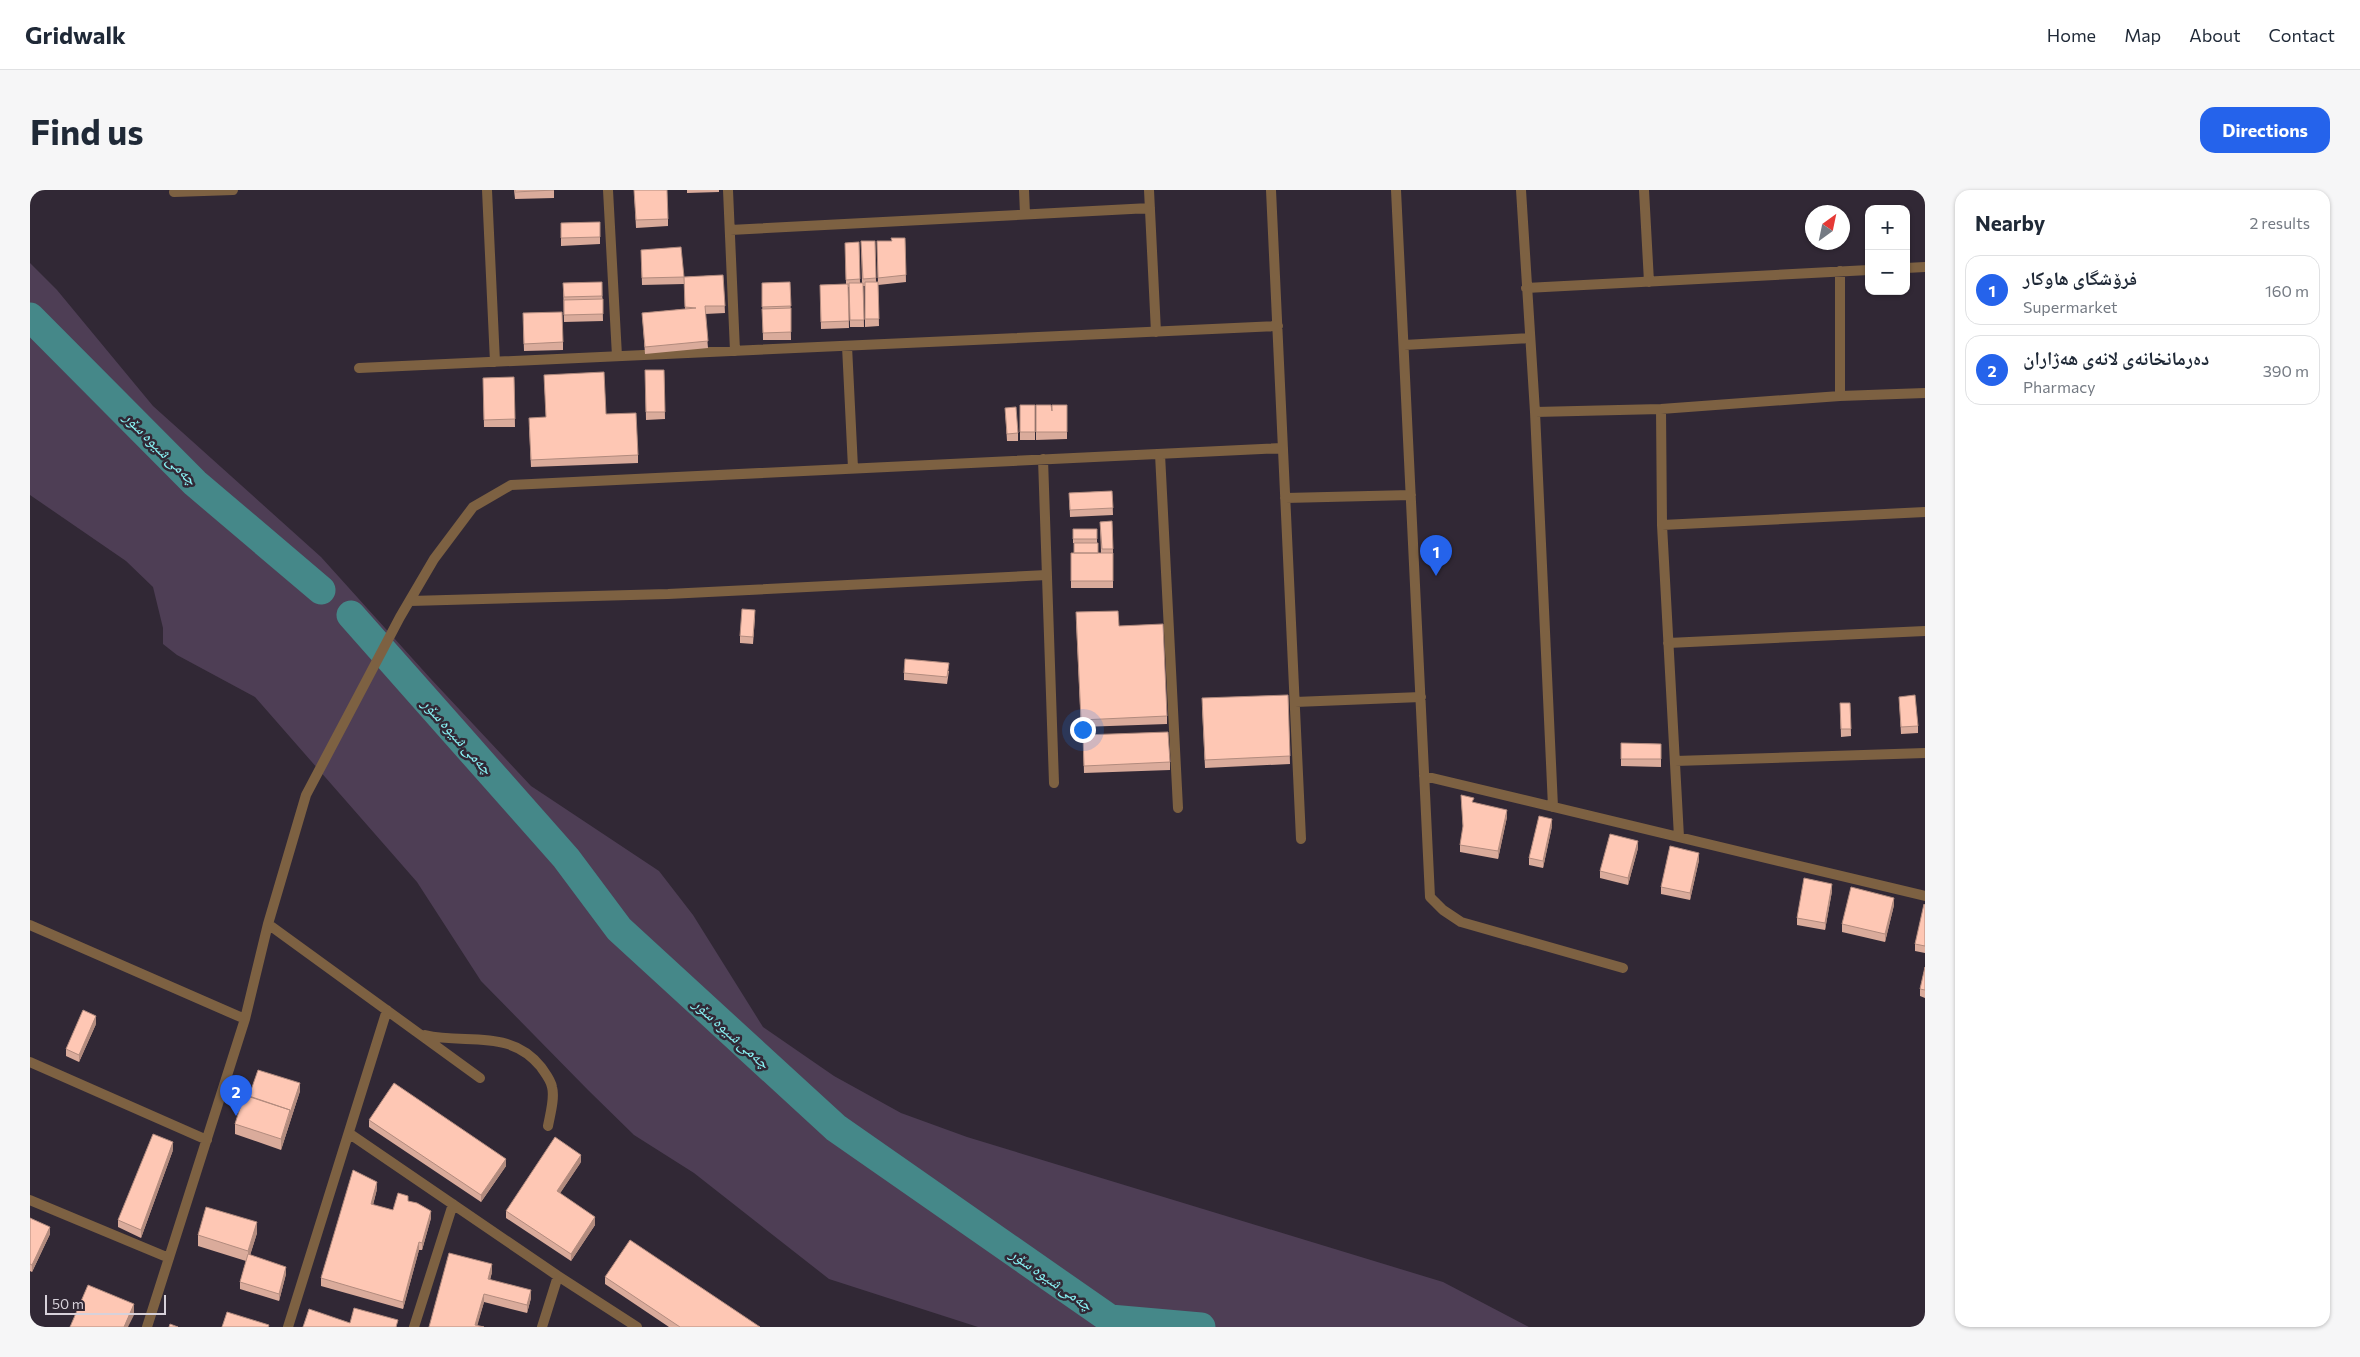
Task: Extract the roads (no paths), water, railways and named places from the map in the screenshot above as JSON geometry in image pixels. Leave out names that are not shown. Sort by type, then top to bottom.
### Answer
[{"type":"street","points":[[174,192],[233,190]]},
{"type":"street","points":[[487,190],[495,362]]},
{"type":"street","points":[[608,190],[617,356]]},
{"type":"street","points":[[728,190],[735,351]]},
{"type":"street","points":[[1024,190],[1025,214]]},
{"type":"street","points":[[1149,190],[1156,332]]},
{"type":"street","points":[[1272,190],[1301,839]]},
{"type":"street","points":[[1396,190],[1430,897],[1443,910],[1461,922],[1623,968]]},
{"type":"street","points":[[1521,190],[1535,412],[1553,807]]},
{"type":"street","points":[[1644,190],[1649,282]]},
{"type":"street","points":[[730,230],[1150,208]]},
{"type":"street","points":[[1910,268],[1925,267]]},
{"type":"street","points":[[1526,288],[1865,270]]},
{"type":"street","points":[[1840,272],[1840,396]]},
{"type":"street","points":[[359,368],[1278,326]]},
{"type":"street","points":[[1404,345],[1529,338]]},
{"type":"street","points":[[847,346],[853,468]]},
{"type":"street","points":[[1535,412],[1662,409],[1840,396],[1925,393]]},
{"type":"street","points":[[1662,409],[1662,525],[1679,837]]},
{"type":"street","points":[[147,1327],[245,1019],[268,924],[306,795],[400,617],[434,559],[472,507],[511,485],[1283,448]]},
{"type":"street","points":[[1160,454],[1178,808]]},
{"type":"street","points":[[1043,459],[1054,783]]},
{"type":"street","points":[[1285,498],[1411,495]]},
{"type":"street","points":[[1662,525],[1925,512]]},
{"type":"street","points":[[410,600],[668,594],[1047,575]]},
{"type":"street","points":[[1668,643],[1925,631]]},
{"type":"street","points":[[1295,702],[1421,697]]},
{"type":"street","points":[[1675,761],[1925,753]]},
{"type":"street","points":[[1424,776],[1925,896]]},
{"type":"street","points":[[268,924],[480,1078]]},
{"type":"street","points":[[30,925],[245,1019]]},
{"type":"street","points":[[288,1327],[350,1134],[386,1010]]},
{"type":"street","points":[[419,1033],[441,1039],[477,1038],[504,1042],[534,1059],[553,1088],[548,1126]]},
{"type":"street","points":[[30,1062],[207,1140]]},
{"type":"street","points":[[350,1134],[558,1276],[637,1327]]},
{"type":"street","points":[[30,1200],[169,1258]]},
{"type":"street","points":[[414,1327],[453,1204]]},
{"type":"street","points":[[542,1327],[558,1276]]},
{"type":"waterway","name":"چەمی شیوە سۆر","points":[[30,317],[195,483],[321,590]]},
{"type":"waterway","name":"چەمی شیوە سۆر","points":[[351,615],[566,858],[619,929],[836,1128],[1110,1319],[1201,1327]]},
{"type":"place","name":"فرۆشگای ھاوکار","points":[[1436,576]]},
{"type":"place","name":"دەرمانخانەی لانەی هەژاران","points":[[236,1116]]}]
